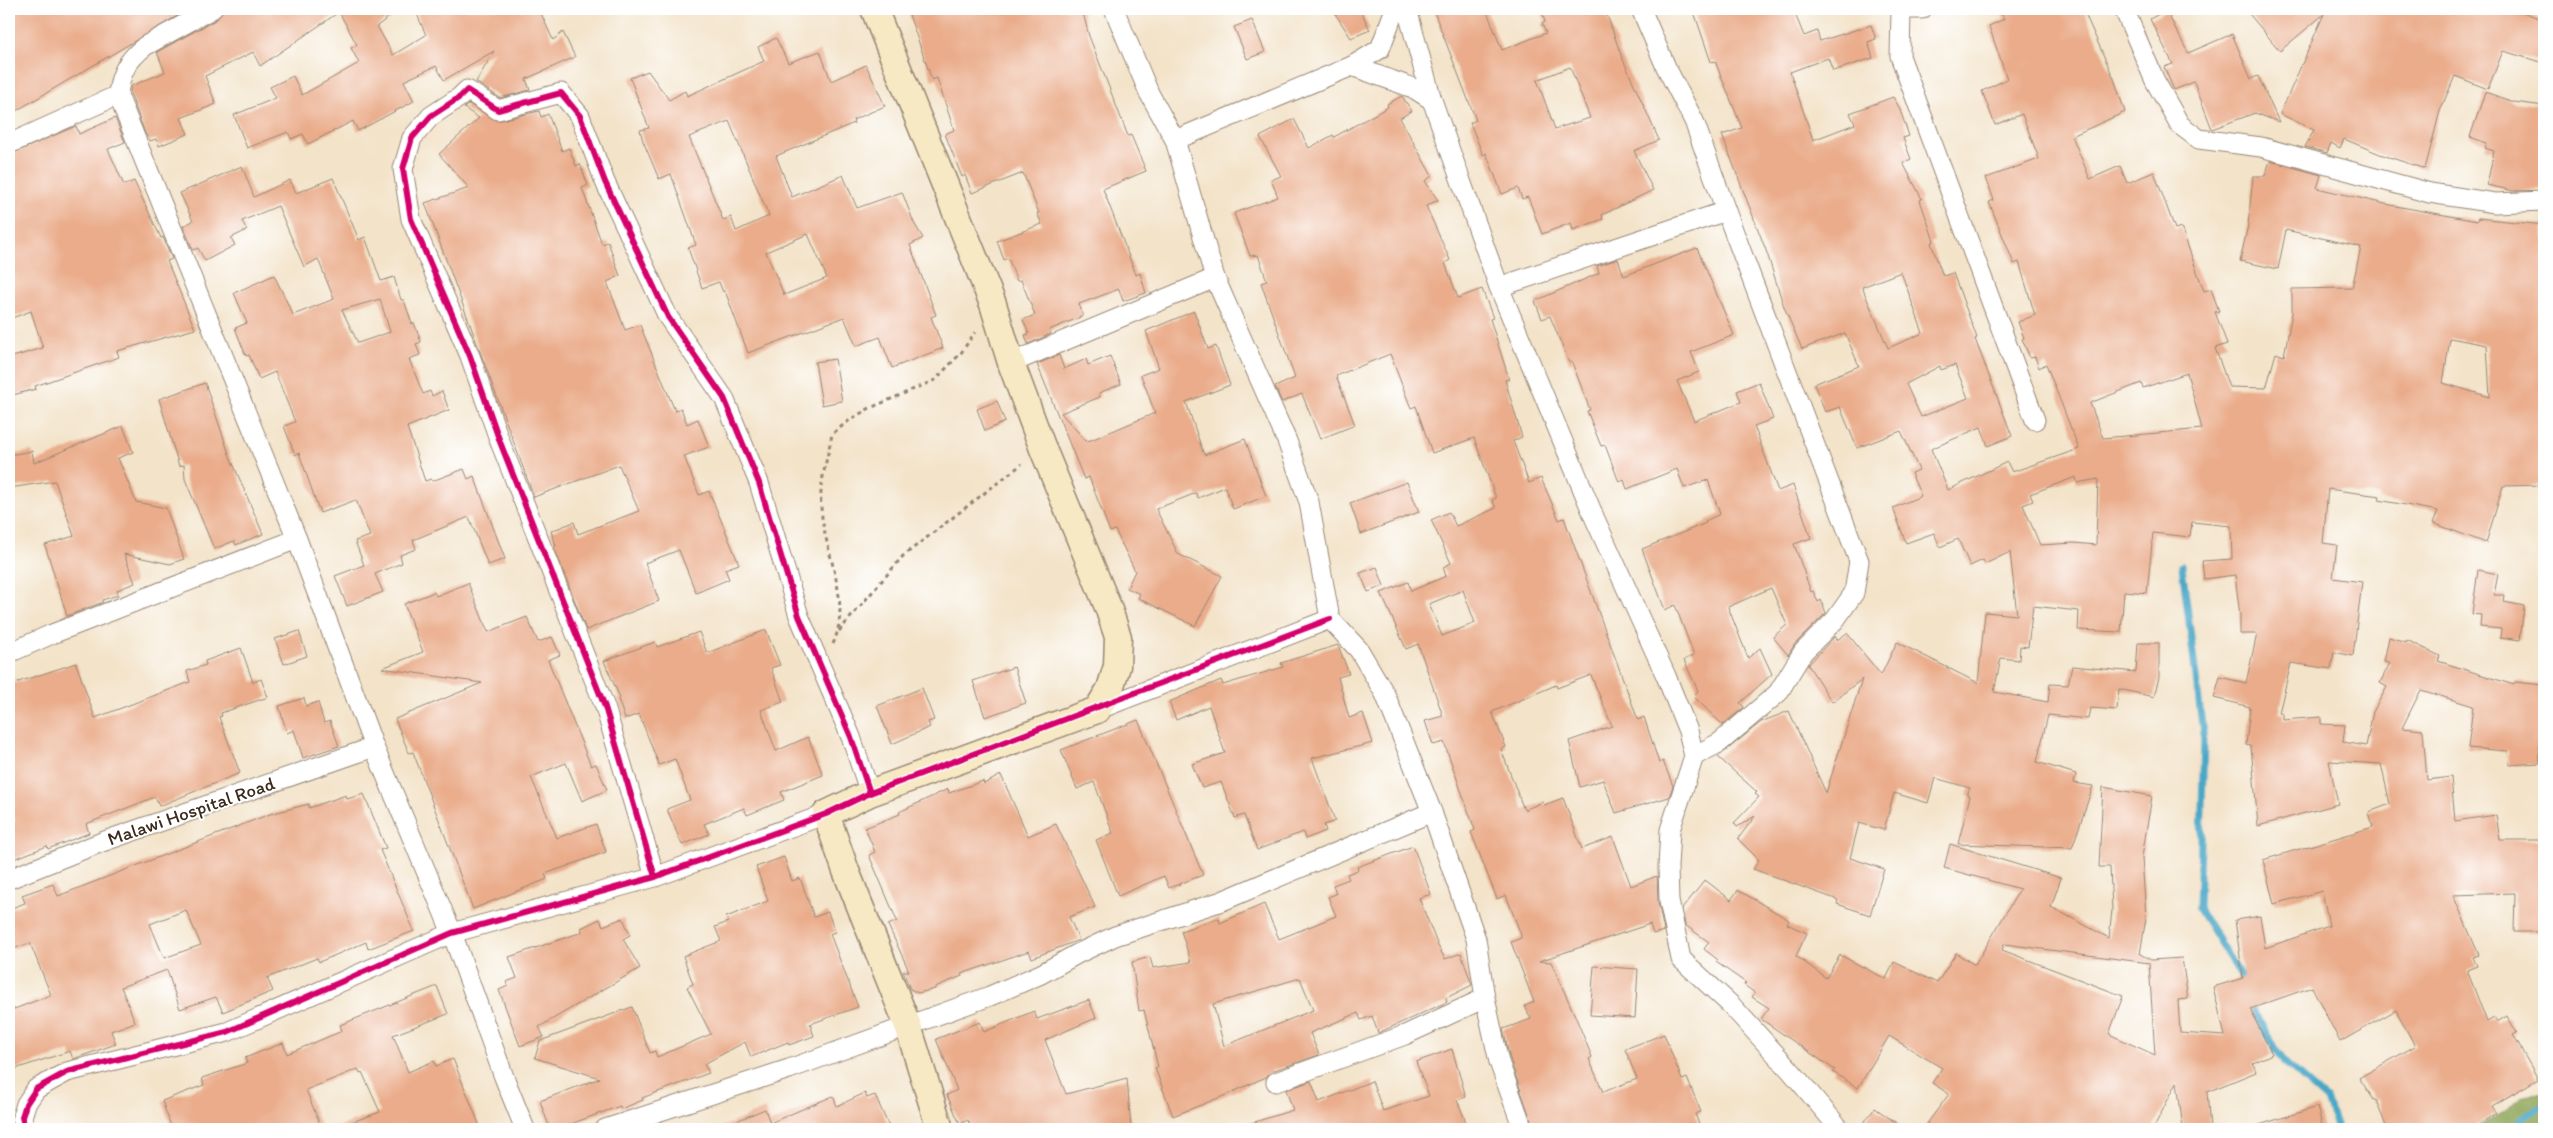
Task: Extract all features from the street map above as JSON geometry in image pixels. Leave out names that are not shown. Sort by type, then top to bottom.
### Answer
[{"type":"street","points":[[212,9],[145,46],[138,52],[125,65],[119,80],[118,95],[297,539],[374,747],[452,933],[504,1077],[526,1129]]},
{"type":"street","points":[[874,9],[993,304],[1011,363],[1043,449],[1108,607],[1118,637],[1117,666],[1110,689],[1097,710]]},
{"type":"street","points":[[1114,9],[1149,93],[1175,140],[1216,278],[1287,441],[1309,502],[1330,620],[1359,650],[1385,694],[1432,812],[1476,939],[1485,998],[1499,1062],[1523,1129]]},
{"type":"street","points":[[1175,140],[1352,66],[1380,49],[1395,9]]},
{"type":"street","points":[[1407,9],[1432,100],[1499,287],[1595,519],[1666,676],[1688,731],[1694,756],[1670,830],[1669,902],[1681,960],[1731,1005],[1792,1071],[1840,1129]]},
{"type":"street","points":[[1641,9],[1666,67],[1694,121],[1726,211],[1859,562],[1854,592],[1835,620],[1803,652],[1778,694],[1719,743],[1694,756]]},
{"type":"street","points":[[1922,9],[1900,9],[1900,56],[2035,420]]},
{"type":"street","points":[[2124,9],[2155,81],[2180,125],[2199,140],[2261,147],[2430,193],[2495,203],[2544,201]]},
{"type":"street","points":[[1352,66],[1413,88],[1432,100]]},
{"type":"street","points":[[655,877],[604,707],[500,442],[470,356],[412,219],[403,168],[412,138],[431,116],[460,97],[467,90],[498,110],[561,93],[580,116],[605,182],[668,317],[724,398],[759,483],[799,616],[851,737],[870,793]]},
{"type":"street","points":[[9,144],[118,95]]},
{"type":"street","points":[[1499,287],[1726,211]]},
{"type":"street","points":[[1011,363],[1216,278]]},
{"type":"street","points":[[9,654],[61,631],[297,539]]},
{"type":"street","points":[[25,1129],[22,1118],[26,1104],[36,1090],[67,1072],[227,1032],[452,933],[655,877],[826,814],[870,793],[1097,710],[1330,620]]},
{"type":"street","name":"Malawi Hospital Road","points":[[9,879],[102,842],[374,747]]},
{"type":"street","points":[[605,1129],[789,1068],[990,996],[1041,974],[1077,954],[1116,936],[1222,902],[1432,812]]},
{"type":"street","points":[[826,814],[846,871],[908,1026],[940,1129]]},
{"type":"street","points":[[1276,1082],[1405,1035],[1485,998]]},
{"type":"path","points":[[839,631],[840,613],[820,506],[832,434],[868,409],[935,380],[961,353],[993,304]]},
{"type":"path","points":[[821,670],[839,631],[903,556],[1043,449]]},
{"type":"green space","points":[[2544,1091],[2544,1129],[2477,1129],[2500,1115],[2520,1096]]},
{"type":"building","points":[[9,9],[189,9],[9,115]]},
{"type":"building","points":[[223,9],[400,9],[377,26],[393,55],[426,35],[417,14],[429,9],[539,9],[553,40],[563,32],[575,57],[526,79],[530,90],[500,98],[476,82],[494,51],[444,80],[436,66],[404,81],[414,101],[358,131],[353,121],[308,144],[303,134],[291,139],[288,132],[247,148],[234,115],[276,98],[270,87],[293,76],[302,95],[359,63],[351,48],[357,45],[339,12],[260,66],[253,52],[205,76],[216,104],[181,118],[188,134],[159,146],[156,139],[150,141],[145,133],[130,93],[131,86],[165,72],[157,52],[217,19]]},
{"type":"building","points":[[907,9],[1082,9],[1089,36],[1128,136],[1131,135],[1146,171],[1103,189],[1136,275],[1140,273],[1146,293],[1123,301],[1119,289],[1079,304],[1083,316],[1049,330],[1051,334],[1028,344],[1025,335],[1029,334],[1023,320],[1035,315],[1021,280],[1017,281],[1008,258],[1004,260],[997,241],[1042,224],[1037,213],[1039,213],[1023,173],[972,193],[965,175],[962,177],[945,134],[954,130],[937,78],[932,80]]},
{"type":"building","points":[[1332,9],[1360,9],[1370,30],[1351,38]]},
{"type":"building","points":[[1433,9],[1486,9],[1502,50],[1546,33],[1542,24],[1545,22],[1541,9],[1605,9],[1621,55],[1659,140],[1634,151],[1653,190],[1602,215],[1603,219],[1573,230],[1571,223],[1542,234],[1528,197],[1522,199],[1518,188],[1502,194],[1486,153],[1483,155],[1470,123],[1476,120]],"holes":[[[1570,67],[1590,118],[1555,129],[1537,80]]]},
{"type":"building","points":[[1693,9],[1793,9],[1804,36],[1817,31],[1820,41],[1871,25],[1876,39],[1868,42],[1873,58],[1833,71],[1828,58],[1790,72],[1813,140],[1855,124],[1850,113],[1893,97],[1899,107],[1909,136],[1903,138],[1911,159],[1903,163],[1922,199],[1920,200],[1934,241],[1931,243],[1943,276],[1953,273],[1977,338],[1975,339],[2012,436],[1988,446],[1981,427],[1931,449],[1948,490],[2007,462],[2012,472],[2079,449],[2046,364],[2039,368],[2035,357],[2030,358],[2022,339],[2024,338],[2018,322],[2035,315],[2019,262],[2014,264],[1989,202],[1994,200],[1986,178],[2039,159],[2022,114],[1995,125],[1982,91],[2007,79],[1989,26],[2004,19],[2000,9],[2083,9],[2114,79],[2125,112],[2072,136],[2090,179],[2120,166],[2127,183],[2154,172],[2175,229],[2181,227],[2204,291],[2211,289],[2219,311],[2215,312],[2227,344],[2215,348],[2229,387],[2266,388],[2276,353],[2284,356],[2292,313],[2292,289],[2352,288],[2361,247],[2286,230],[2278,269],[2240,261],[2248,225],[2253,176],[2265,176],[2270,161],[2321,175],[2317,188],[2385,204],[2477,221],[2478,218],[2544,225],[2544,485],[2503,486],[2486,543],[2433,523],[2438,511],[2379,500],[2380,496],[2328,489],[2323,543],[2337,545],[2333,578],[2362,582],[2353,656],[2334,652],[2331,669],[2291,663],[2279,713],[2283,714],[2283,720],[2321,717],[2321,724],[2345,725],[2343,742],[2366,746],[2373,712],[2387,687],[2380,683],[2390,663],[2384,662],[2389,637],[2406,642],[2407,640],[2440,656],[2438,661],[2514,685],[2515,682],[2544,685],[2544,721],[2538,720],[2540,763],[2509,765],[2508,751],[2468,748],[2473,706],[2421,690],[2402,728],[2423,730],[2427,780],[2451,777],[2455,821],[2496,815],[2500,840],[2544,840],[2544,932],[2514,932],[2515,893],[2453,895],[2479,955],[2473,957],[2477,966],[2467,970],[2487,1022],[2494,1018],[2497,1022],[2507,1016],[2517,1033],[2513,1035],[2538,1079],[2492,1106],[2497,1113],[2471,1129],[2387,1129],[2376,1099],[2374,1100],[2359,1078],[2415,1046],[2396,1010],[2340,1042],[2312,987],[2250,1009],[2272,1054],[2253,1063],[2256,1072],[2207,1092],[2210,1129],[2183,1129],[2177,1082],[2153,1129],[1923,1129],[1949,1094],[1932,1083],[1942,1068],[1889,1036],[1858,1088],[1761,1019],[1769,1008],[1752,997],[1755,993],[1744,985],[1746,983],[1716,962],[1718,960],[1704,949],[1709,942],[1685,925],[1682,909],[1705,880],[1731,900],[1738,890],[1789,920],[1787,924],[1807,933],[1796,956],[1826,978],[1840,955],[1886,979],[1894,962],[1937,983],[1956,953],[1975,965],[2020,889],[1944,868],[1950,844],[2061,878],[2051,907],[2109,938],[2112,910],[2110,867],[2099,867],[2103,787],[2152,796],[2142,857],[2146,918],[2140,954],[2151,960],[2182,958],[2188,999],[2178,1000],[2180,1033],[2225,1036],[2213,987],[2243,978],[2235,920],[2260,916],[2265,948],[2329,926],[2322,891],[2274,904],[2263,860],[2373,827],[2369,812],[2390,804],[2381,764],[2329,761],[2338,804],[2258,826],[2251,746],[2246,745],[2250,707],[2214,698],[2220,677],[2246,683],[2257,634],[2240,634],[2240,616],[2235,575],[2204,579],[2202,561],[2232,559],[2231,526],[2192,522],[2190,537],[2153,533],[2147,593],[2124,591],[2121,632],[2078,630],[2079,611],[2033,606],[2028,647],[2020,646],[2019,660],[2001,658],[1994,692],[2048,702],[2050,684],[2068,685],[2072,666],[2136,672],[2138,643],[2159,643],[2159,677],[2154,697],[2119,689],[2117,710],[2090,708],[2088,719],[2048,715],[2037,762],[2076,774],[2074,783],[2093,786],[2072,848],[1958,844],[1970,796],[1967,795],[1970,788],[1935,778],[1928,803],[1894,793],[1884,830],[1859,823],[1850,858],[1884,869],[1870,915],[1837,904],[1838,900],[1753,869],[1759,860],[1738,839],[1755,816],[1737,827],[1734,823],[1759,797],[1755,794],[1757,792],[1718,757],[1761,722],[1789,711],[1826,793],[1862,679],[1832,702],[1808,665],[1835,636],[1837,640],[1847,633],[1881,675],[1897,642],[1978,683],[1985,612],[2017,615],[2010,552],[1985,564],[1983,560],[1970,566],[1958,539],[1940,547],[1934,533],[1906,543],[1893,508],[1921,496],[1911,473],[1919,470],[1901,431],[1857,448],[1840,407],[1825,412],[1814,384],[1859,366],[1845,333],[1802,349],[1784,307],[1767,253],[1722,135],[1742,128],[1715,61],[1711,62]],"holes":[[[1901,272],[1923,333],[1888,348],[1862,287]],[[2450,338],[2487,345],[2490,397],[2443,383]],[[1955,365],[1968,398],[1921,417],[1906,384],[1940,366],[1941,370]],[[2187,373],[2202,429],[2103,438],[2090,403],[2141,383],[2143,388]],[[2076,477],[2077,483],[2098,479],[2096,545],[2074,543],[2040,545],[2023,505],[2033,501],[2030,494]],[[2004,944],[2149,963],[2155,1055],[2109,1034],[2123,996],[2002,950]]]},
{"type":"building","points":[[2245,9],[2514,9],[2544,20],[2544,63],[2503,51],[2488,89],[2455,76],[2440,111],[2425,169],[2380,154],[2344,139],[2340,148],[2331,143],[2327,153],[2305,147],[2314,130],[2280,114],[2324,14],[2280,51]]},
{"type":"building","points":[[2166,10],[2188,53],[2232,34],[2251,79],[2258,76],[2279,122],[2255,113],[2212,129],[2194,82],[2174,90],[2164,67],[2173,64],[2150,19]]},
{"type":"building","points":[[1252,20],[1265,52],[1247,59],[1234,27]]},
{"type":"building","points":[[776,38],[788,63],[820,51],[831,81],[866,65],[885,106],[853,120],[854,123],[776,156],[792,197],[843,175],[857,208],[902,192],[914,223],[923,238],[910,245],[936,315],[931,317],[943,348],[892,368],[880,337],[856,346],[844,317],[748,353],[725,291],[723,292],[719,282],[702,288],[688,248],[696,245],[671,174],[659,179],[643,141],[640,130],[649,128],[630,78],[648,71],[669,100],[685,91],[687,96],[764,61],[758,47]],"holes":[[[729,121],[769,216],[736,231],[731,217],[723,220],[689,137]],[[808,234],[827,278],[784,295],[766,252]]]},
{"type":"building","points":[[2485,92],[2514,102],[2544,106],[2544,190],[2514,191],[2487,185],[2494,151],[2485,148],[2487,143],[2470,137]]},
{"type":"building","points":[[1402,96],[1412,111],[1400,118],[1432,176],[1425,181],[1438,200],[1426,206],[1450,260],[1445,263],[1458,298],[1482,289],[1493,318],[1490,319],[1509,379],[1505,380],[1522,437],[1513,441],[1529,483],[1541,478],[1559,520],[1564,518],[1638,720],[1644,717],[1659,763],[1663,761],[1673,786],[1669,797],[1616,813],[1603,780],[1580,787],[1569,741],[1612,726],[1591,675],[1557,688],[1556,685],[1492,712],[1506,747],[1501,749],[1524,810],[1543,802],[1544,805],[1563,798],[1582,849],[1613,837],[1631,886],[1657,876],[1658,902],[1664,931],[1653,934],[1650,924],[1539,961],[1551,962],[1592,1057],[1589,1059],[1603,1092],[1637,1079],[1625,1049],[1664,1034],[1682,1080],[1687,1078],[1701,1112],[1695,1114],[1701,1129],[1534,1129],[1510,1059],[1503,1029],[1531,1019],[1525,1006],[1534,1002],[1511,942],[1521,938],[1521,935],[1506,895],[1497,899],[1471,832],[1475,830],[1444,742],[1433,745],[1425,721],[1443,716],[1418,644],[1406,649],[1381,593],[1408,582],[1411,591],[1446,576],[1443,567],[1451,563],[1431,520],[1449,512],[1456,526],[1496,508],[1492,500],[1496,498],[1474,438],[1432,453],[1416,406],[1411,408],[1390,354],[1336,376],[1355,425],[1320,439],[1302,394],[1282,402],[1275,387],[1295,378],[1261,283],[1267,281],[1258,255],[1250,256],[1234,213],[1278,197],[1271,180],[1281,176],[1260,137],[1294,119],[1309,148],[1333,135],[1334,137],[1388,107],[1387,104]],"holes":[[[1463,590],[1475,623],[1442,636],[1429,604]]]},
{"type":"building","points":[[469,104],[497,121],[539,111],[541,117],[548,114],[562,151],[569,148],[576,166],[580,164],[588,185],[582,188],[602,244],[608,242],[620,276],[607,282],[625,330],[640,325],[675,411],[681,408],[687,424],[698,419],[709,447],[684,456],[699,495],[709,491],[739,564],[725,569],[729,579],[696,593],[679,550],[645,563],[659,601],[586,630],[554,547],[556,546],[551,531],[574,522],[578,534],[639,511],[619,465],[534,497],[425,203],[469,188],[439,154],[479,118],[464,108]]},
{"type":"building","points":[[115,118],[125,142],[108,149],[124,185],[134,181],[161,238],[163,237],[172,259],[167,261],[195,329],[117,351],[119,357],[35,386],[36,389],[9,396],[9,358],[43,348],[31,311],[9,319],[9,191],[15,189],[9,173],[9,155],[76,126],[79,134]]},
{"type":"building","points":[[242,166],[254,197],[290,180],[296,193],[333,178],[359,240],[365,237],[381,281],[394,277],[401,300],[404,300],[412,324],[414,323],[421,342],[416,344],[420,355],[409,359],[423,394],[430,391],[432,396],[442,391],[449,410],[407,427],[425,481],[431,479],[432,481],[464,469],[468,479],[474,476],[505,559],[488,565],[469,517],[413,540],[416,549],[400,555],[402,563],[375,574],[383,592],[347,606],[335,576],[364,565],[355,541],[370,536],[356,500],[320,513],[299,453],[295,455],[284,426],[295,422],[275,372],[259,379],[249,355],[246,356],[235,328],[247,323],[234,293],[274,275],[293,315],[334,299],[318,259],[304,267],[278,206],[242,221],[247,230],[231,238],[235,245],[205,261],[198,248],[193,250],[183,226],[193,221],[180,193]],"holes":[[[380,299],[390,332],[358,343],[342,310]]]},
{"type":"building","points":[[1697,248],[1734,335],[1691,352],[1699,372],[1677,381],[1694,421],[1741,402],[1737,391],[1759,382],[1773,419],[1754,426],[1778,491],[1793,485],[1811,538],[1794,544],[1811,592],[1813,591],[1818,602],[1821,600],[1826,613],[1795,644],[1788,655],[1773,637],[1787,625],[1771,588],[1728,607],[1748,658],[1760,648],[1772,674],[1740,703],[1744,707],[1723,725],[1693,696],[1698,691],[1684,660],[1694,655],[1675,605],[1665,610],[1642,549],[1706,523],[1705,521],[1720,514],[1708,480],[1684,488],[1677,469],[1627,489],[1624,480],[1619,482],[1605,445],[1601,446],[1587,411],[1590,410],[1572,362],[1569,363],[1550,316],[1542,319],[1535,301],[1599,273],[1597,266],[1618,259],[1624,276]]},
{"type":"building","points":[[1194,311],[1208,349],[1216,346],[1230,385],[1186,402],[1204,455],[1245,439],[1266,496],[1233,509],[1225,487],[1198,498],[1196,493],[1156,509],[1178,554],[1222,576],[1195,626],[1138,598],[1140,594],[1127,588],[1135,571],[1115,530],[1110,532],[1089,477],[1084,479],[1037,364],[1059,355],[1064,369],[1086,359],[1088,365],[1110,356],[1121,384],[1099,393],[1100,397],[1061,413],[1086,441],[1091,440],[1155,413],[1141,375],[1159,368],[1146,331]]},
{"type":"building","points":[[835,359],[842,401],[822,405],[815,362]]},
{"type":"building","points":[[205,383],[229,454],[263,534],[236,545],[234,541],[214,549],[185,479],[184,465],[179,466],[159,399]]},
{"type":"building","points":[[997,401],[1005,422],[985,431],[977,409]]},
{"type":"building","points":[[123,426],[133,452],[118,458],[136,502],[166,508],[184,559],[170,564],[124,554],[135,583],[117,590],[118,595],[67,616],[45,545],[74,536],[55,481],[9,488],[9,455],[32,451],[34,463]]},
{"type":"building","points":[[1407,482],[1419,512],[1361,534],[1350,503]]},
{"type":"building","points":[[1377,567],[1384,586],[1368,592],[1360,573]]},
{"type":"building","points":[[2478,570],[2498,574],[2494,595],[2505,595],[2504,602],[2524,606],[2520,640],[2500,637],[2501,629],[2480,627],[2481,615],[2472,614]]},
{"type":"building","points":[[468,583],[488,632],[527,617],[538,642],[552,637],[560,655],[548,660],[591,766],[596,764],[607,790],[582,801],[566,763],[531,777],[557,838],[596,824],[606,852],[545,874],[547,879],[473,909],[413,752],[409,753],[395,719],[482,683],[382,668],[423,652],[404,604],[434,592],[436,596]]},
{"type":"building","points":[[766,630],[780,665],[771,668],[783,702],[761,710],[776,751],[808,737],[823,775],[781,792],[784,800],[747,815],[744,808],[704,824],[709,834],[682,845],[667,809],[690,800],[675,759],[659,765],[639,714],[625,719],[618,699],[620,698],[604,661],[655,642],[657,647],[699,632],[707,653]]},
{"type":"building","points":[[299,631],[307,656],[284,664],[275,639]]},
{"type":"building","points":[[1338,645],[1349,674],[1338,677],[1349,718],[1363,713],[1373,743],[1312,758],[1335,821],[1324,825],[1326,831],[1305,839],[1303,832],[1257,850],[1244,815],[1235,818],[1221,782],[1202,788],[1192,764],[1225,753],[1209,706],[1176,720],[1169,702],[1221,680],[1223,685],[1283,667],[1281,663]]},
{"type":"building","points":[[241,648],[253,682],[261,679],[268,697],[221,713],[222,716],[219,717],[240,773],[159,806],[155,797],[86,824],[89,833],[48,849],[47,846],[9,861],[9,823],[15,821],[9,803],[9,685],[76,663],[95,718],[190,682],[187,671],[206,665],[205,661]]},
{"type":"building","points":[[1014,667],[1026,703],[985,717],[973,681]]},
{"type":"building","points":[[922,688],[934,720],[928,722],[930,727],[892,744],[877,706]]},
{"type":"building","points":[[304,698],[306,706],[318,702],[324,723],[330,721],[339,746],[303,758],[294,730],[287,733],[279,706]]},
{"type":"building","points":[[1138,720],[1203,875],[1169,888],[1164,876],[1118,896],[1096,840],[1113,833],[1094,782],[1077,789],[1061,750]]},
{"type":"building","points":[[1001,775],[1028,836],[1056,824],[1095,907],[1069,917],[1079,940],[1032,958],[1029,951],[961,974],[962,976],[935,987],[935,989],[918,993],[910,989],[903,971],[909,971],[888,925],[897,921],[869,855],[875,852],[865,828],[900,814],[899,812],[948,789],[949,793],[983,781],[984,784]]},
{"type":"building","points":[[364,794],[386,848],[380,850],[414,931],[368,949],[366,942],[319,962],[317,958],[267,978],[273,991],[223,1012],[216,997],[180,1009],[167,970],[121,987],[135,1022],[111,1031],[116,1044],[73,1059],[70,1051],[9,1071],[9,1011],[51,995],[30,943],[13,949],[9,938],[9,909],[25,903],[22,895],[53,884],[58,896],[270,814],[309,804],[309,808],[346,795],[347,799]],"holes":[[[186,910],[201,945],[164,958],[150,924]]]},
{"type":"building","points":[[1413,846],[1431,894],[1419,898],[1438,946],[1445,959],[1461,953],[1472,985],[1446,998],[1447,1002],[1378,1033],[1372,1016],[1361,1020],[1358,1013],[1310,1033],[1319,1055],[1272,1071],[1266,1077],[1173,1116],[1155,1068],[1158,1067],[1144,1010],[1139,1011],[1132,962],[1150,957],[1153,968],[1191,962],[1181,931],[1219,918],[1220,923],[1264,904],[1279,939],[1336,916],[1328,897],[1336,894],[1333,885],[1349,879],[1347,874],[1358,870],[1357,867]],"holes":[[[1300,978],[1313,1010],[1224,1046],[1213,1004]]]},
{"type":"building","points":[[784,857],[792,881],[800,878],[814,917],[828,912],[835,932],[830,934],[858,1007],[810,1024],[814,1036],[789,1045],[788,1042],[751,1057],[745,1042],[704,1064],[709,1073],[642,1098],[643,1100],[621,1109],[620,1106],[557,1129],[550,1129],[540,1101],[600,1078],[535,1058],[540,1041],[632,1007],[650,1053],[655,1051],[657,1057],[711,1034],[687,987],[693,984],[683,956],[721,941],[715,927],[728,922],[726,917],[768,901],[756,867]]},
{"type":"building","points":[[623,918],[630,935],[623,939],[640,968],[539,1027],[544,1037],[520,1046],[499,990],[508,986],[506,982],[517,978],[509,957],[582,932],[581,928],[600,919],[603,926]]},
{"type":"building","points":[[1594,966],[1638,969],[1635,1018],[1590,1015]]},
{"type":"building","points":[[437,986],[448,1014],[393,1035],[408,1072],[434,1061],[436,1066],[453,1059],[481,1129],[338,1129],[338,1127],[380,1112],[362,1072],[360,1073],[358,1069],[306,1090],[322,1129],[172,1129],[162,1101],[204,1085],[202,1078],[247,1063],[245,1058],[283,1043],[287,1054],[342,1031],[340,1025]]},
{"type":"building","points":[[1089,1000],[1096,1018],[1045,1040],[1066,1094],[1127,1078],[1131,1129],[971,1129],[968,1120],[960,1124],[947,1095],[957,1090],[936,1039],[980,1022],[984,1032],[1034,1011],[1037,1019]]},
{"type":"building","points":[[1452,1049],[1466,1097],[1457,1100],[1469,1129],[1246,1129],[1245,1125],[1293,1110],[1286,1090],[1311,1081],[1319,1102],[1372,1081],[1383,1111],[1429,1096],[1416,1062]]},
{"type":"building","points":[[865,1093],[867,1098],[875,1095],[890,1129],[717,1129],[765,1109],[770,1123],[833,1096],[837,1106]]},
{"type":"building","points":[[2317,1107],[2323,1129],[2260,1129],[2259,1125]]},
{"type":"building","points":[[1875,1108],[1905,1129],[1859,1129]]},
{"type":"waterway","points":[[2182,566],[2204,741],[2199,909],[2240,975],[2244,987]]},
{"type":"waterway","points":[[2249,1004],[2284,1062],[2327,1100],[2337,1129]]},
{"type":"waterway","points":[[2513,1129],[2520,1119],[2544,1104]]},
{"type":"cycle path","points":[[655,877],[605,707],[500,442],[470,356],[411,219],[403,169],[412,138],[431,116],[460,97],[467,90],[498,110],[561,93],[580,116],[605,182],[668,317],[724,398],[759,483],[799,616],[851,737],[870,793]]},
{"type":"cycle path","points":[[25,1129],[22,1117],[26,1104],[36,1089],[67,1072],[227,1032],[452,933],[655,877],[826,814],[870,793],[1330,619]]}]
